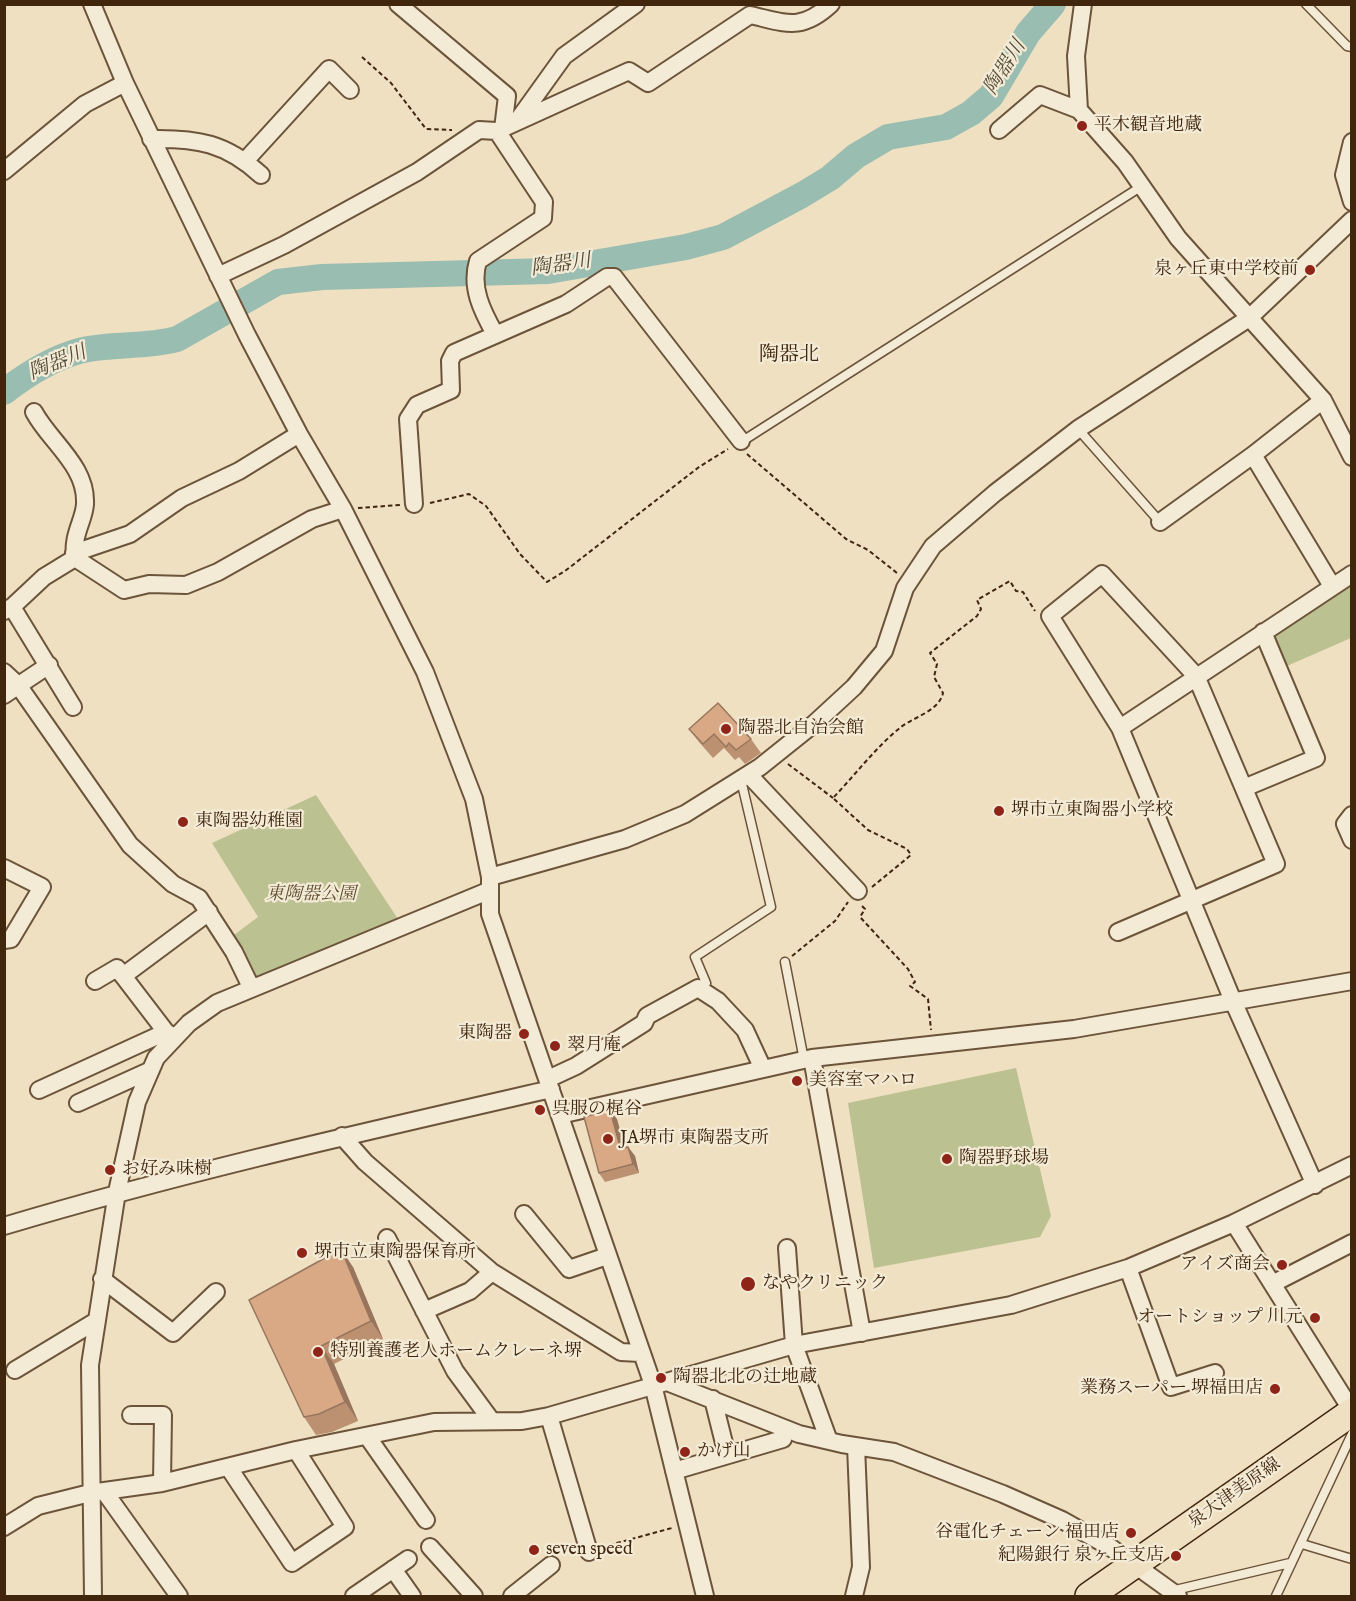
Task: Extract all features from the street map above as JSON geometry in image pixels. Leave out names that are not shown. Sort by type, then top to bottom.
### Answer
[{"type":"main road","name":"泉大津美原線","points":[[1089,1596],[1352,1411]]},
{"type":"street","points":[[92,4],[151,139],[247,335],[299,435],[343,509],[425,672],[474,799],[489,884],[490,914],[550,1084],[640,1353],[660,1383],[674,1471],[705,1596]]},
{"type":"street","points":[[398,4],[507,96],[505,128],[544,202],[543,218],[478,261],[475,275],[481,308],[495,333]]},
{"type":"street","points":[[505,128],[564,56],[636,4]]},
{"type":"street","points":[[218,276],[284,245],[417,172],[479,130],[505,128],[628,71],[648,83],[750,15],[796,26],[817,18],[831,4]]},
{"type":"street","points":[[1079,110],[1076,56],[1083,4]]},
{"type":"street","points":[[245,161],[329,69],[350,90]]},
{"type":"street","points":[[4,171],[85,104],[126,83]]},
{"type":"street","points":[[999,130],[1040,95],[1079,110],[1125,162],[1178,237],[1323,400],[1352,457]]},
{"type":"street","points":[[151,139],[179,138],[213,143],[245,161],[261,175]]},
{"type":"street","points":[[1352,142],[1344,175],[1352,202]]},
{"type":"street","points":[[39,1090],[171,1034],[217,1002],[489,884],[626,839],[685,814],[745,778],[815,723],[854,687],[884,651],[909,582],[933,546],[995,493],[1078,429],[1249,318],[1348,229]]},
{"type":"street","points":[[414,504],[408,419],[417,405],[451,390],[450,361],[454,353],[495,333],[566,304],[607,277],[614,277],[740,444]]},
{"type":"street","points":[[1160,522],[1253,455],[1323,400]]},
{"type":"street","points":[[34,412],[43,429],[69,456],[85,495],[85,506],[77,527],[75,555]]},
{"type":"street","points":[[73,707],[49,665],[8,609],[44,577],[75,555],[130,534],[182,498],[239,471],[299,435]]},
{"type":"street","points":[[1253,455],[1332,586]]},
{"type":"street","points":[[75,555],[124,590],[148,584],[186,585],[218,572],[312,519],[343,509]]},
{"type":"street","points":[[1118,932],[1192,901],[1276,864],[1196,676],[1102,574],[1050,616],[1120,728],[1192,901],[1233,1000],[1315,1185]]},
{"type":"street","points":[[1120,728],[1352,574]]},
{"type":"street","points":[[1244,788],[1316,758],[1263,632]]},
{"type":"street","points":[[11,690],[49,665]]},
{"type":"street","points":[[4,672],[11,690],[130,845],[172,884],[199,898],[251,987]]},
{"type":"street","points":[[745,778],[862,894]]},
{"type":"street","points":[[1352,815],[1345,824],[1352,840]]},
{"type":"street","points":[[4,868],[42,887],[11,939],[4,940]]},
{"type":"street","points":[[123,976],[209,912]]},
{"type":"street","points":[[94,981],[117,968],[171,1034]]},
{"type":"street","points":[[560,1115],[808,1059],[1074,1029],[1352,981]]},
{"type":"street","points":[[4,1226],[117,1192],[550,1084],[644,1023],[647,1016],[698,988],[718,1001],[745,1030],[763,1069]]},
{"type":"street","points":[[93,1596],[97,1492],[90,1365],[96,1321],[117,1192],[137,1102],[156,1058],[171,1034]]},
{"type":"street","points":[[808,1059],[862,1333]]},
{"type":"street","points":[[78,1103],[151,1070]]},
{"type":"street","points":[[342,1136],[365,1162],[492,1272],[621,1352],[640,1353]]},
{"type":"street","points":[[4,1527],[38,1506],[97,1492],[162,1483],[296,1450],[434,1422],[522,1421],[549,1416],[794,1345],[1011,1305],[1128,1268],[1233,1223],[1352,1165]]},
{"type":"street","points":[[524,1214],[569,1269],[607,1257]]},
{"type":"street","points":[[1233,1223],[1274,1283],[1352,1411]]},
{"type":"street","points":[[387,1238],[455,1371],[491,1420]]},
{"type":"street","points":[[1274,1283],[1352,1243]]},
{"type":"street","points":[[787,1248],[794,1345],[829,1441]]},
{"type":"street","points":[[1128,1268],[1172,1387],[1215,1373]]},
{"type":"street","points":[[424,1311],[470,1291],[492,1272]]},
{"type":"street","points":[[102,1279],[173,1333],[216,1292]]},
{"type":"street","points":[[15,1370],[96,1321]]},
{"type":"street","points":[[660,1383],[712,1399],[799,1434],[894,1452],[1003,1494],[1062,1520],[1136,1563],[1174,1594]]},
{"type":"street","points":[[712,1399],[727,1455]]},
{"type":"street","points":[[131,1415],[164,1415],[162,1483]]},
{"type":"street","points":[[549,1416],[589,1552]]},
{"type":"street","points":[[367,1436],[426,1520]]},
{"type":"street","points":[[674,1471],[783,1439]]},
{"type":"street","points":[[854,1596],[861,1567],[856,1446]]},
{"type":"street","points":[[229,1468],[292,1563],[345,1527],[296,1450]]},
{"type":"street","points":[[97,1492],[179,1596]]},
{"type":"street","points":[[430,1547],[474,1596]]},
{"type":"street","points":[[354,1596],[408,1559]]},
{"type":"street","points":[[512,1596],[551,1566]]},
{"type":"street","points":[[393,1569],[412,1596]]},
{"type":"lane","points":[[1306,4],[1347,46],[1352,47]]},
{"type":"lane","points":[[740,444],[1142,186]]},
{"type":"lane","points":[[1078,429],[1160,522]]},
{"type":"lane","points":[[698,988],[706,983],[695,957],[771,907],[745,778]]},
{"type":"lane","points":[[785,962],[808,1059]]},
{"type":"lane","points":[[1276,1596],[1352,1434]]},
{"type":"lane","points":[[1302,1544],[1352,1559]]},
{"type":"lane","points":[[1174,1594],[1290,1563]]},
{"type":"path","points":[[362,57],[391,83],[426,129],[455,130],[467,138]]},
{"type":"path","points":[[343,509],[438,502],[469,494],[486,506],[520,554],[547,582],[565,571],[699,467],[740,444],[846,539],[868,550],[909,582]]},
{"type":"path","points":[[833,798],[902,727],[918,719],[941,699],[943,693],[934,676],[938,664],[930,653],[977,616],[981,609],[977,600],[1010,581],[1016,591],[1023,592],[1036,612]]},
{"type":"path","points":[[776,755],[833,798],[868,830],[907,849],[911,855],[862,894],[835,921],[785,962]]},
{"type":"path","points":[[862,894],[865,909],[860,917],[908,969],[915,982],[910,986],[928,999],[932,1045]]},
{"type":"path","points":[[589,1552],[623,1540],[688,1524]]},
{"type":"green space","points":[[1351,585],[1351,638],[1287,666],[1275,640],[1277,633]]},
{"type":"green space","name":"東陶器公園","points":[[316,795],[400,922],[258,978],[254,975],[234,935],[258,917],[212,843]]},
{"type":"green space","name":"陶器野球場","points":[[1016,1068],[1051,1216],[1040,1237],[874,1268],[848,1103]]},
{"type":"building","points":[[718,703],[751,739],[736,750],[729,743],[726,747],[714,734],[703,744],[689,729]]},
{"type":"building","name":"JA堺市 東陶器支所","points":[[610,1110],[619,1143],[623,1142],[625,1148],[628,1147],[633,1164],[599,1173],[584,1117]]},
{"type":"building","name":"特別養護老人ホームクレーネ堺","points":[[341,1249],[371,1321],[321,1346],[345,1402],[319,1414],[304,1417],[249,1300]]},
{"type":"waterway","name":"陶器川","points":[[4,392],[40,368],[79,351],[101,347],[152,344],[177,339],[278,282],[322,277],[548,271],[686,247],[723,237],[802,195],[830,178],[856,156],[888,137],[946,127],[971,113],[991,96],[1028,33],[1053,4]]},
{"type":"place","name":"平木観音地蔵","points":[[1082,126]]},
{"type":"place","name":"泉ヶ丘東中学校前","points":[[1310,270]]},
{"type":"place","name":"陶器北自治会館","points":[[726,729]]},
{"type":"place","name":"堺市立東陶器小学校","points":[[999,811]]},
{"type":"place","name":"東陶器幼稚園","points":[[183,822]]},
{"type":"place","name":"東陶器","points":[[524,1034]]},
{"type":"place","name":"翠月庵","points":[[555,1046]]},
{"type":"place","name":"美容室マハロ","points":[[797,1081]]},
{"type":"place","name":"呉服の梶谷","points":[[540,1110]]},
{"type":"place","name":"JA堺市 東陶器支所","points":[[608,1139]]},
{"type":"place","name":"陶器野球場","points":[[947,1159]]},
{"type":"place","name":"お好み味樹","points":[[110,1170]]},
{"type":"place","name":"堺市立東陶器保育所","points":[[302,1253]]},
{"type":"place","name":"アイズ商会","points":[[1282,1265]]},
{"type":"place","name":"なやクリニック","points":[[748,1284]]},
{"type":"place","name":"オートショップ 川元","points":[[1315,1318]]},
{"type":"place","name":"特別養護老人ホームクレーネ堺","points":[[318,1352]]},
{"type":"place","name":"陶器北北の辻地蔵","points":[[661,1378]]},
{"type":"place","name":"業務スーパー 堺福田店","points":[[1275,1389]]},
{"type":"place","name":"かげ山","points":[[685,1452]]},
{"type":"place","name":"谷電化チェーン 福田店","points":[[1131,1533]]},
{"type":"place","name":"seven speed","points":[[534,1550]]},
{"type":"place","name":"紀陽銀行 泉ヶ丘支店","points":[[1176,1556]]},
{"type":"district","name":"陶器北","points":[[789,356]]}]
